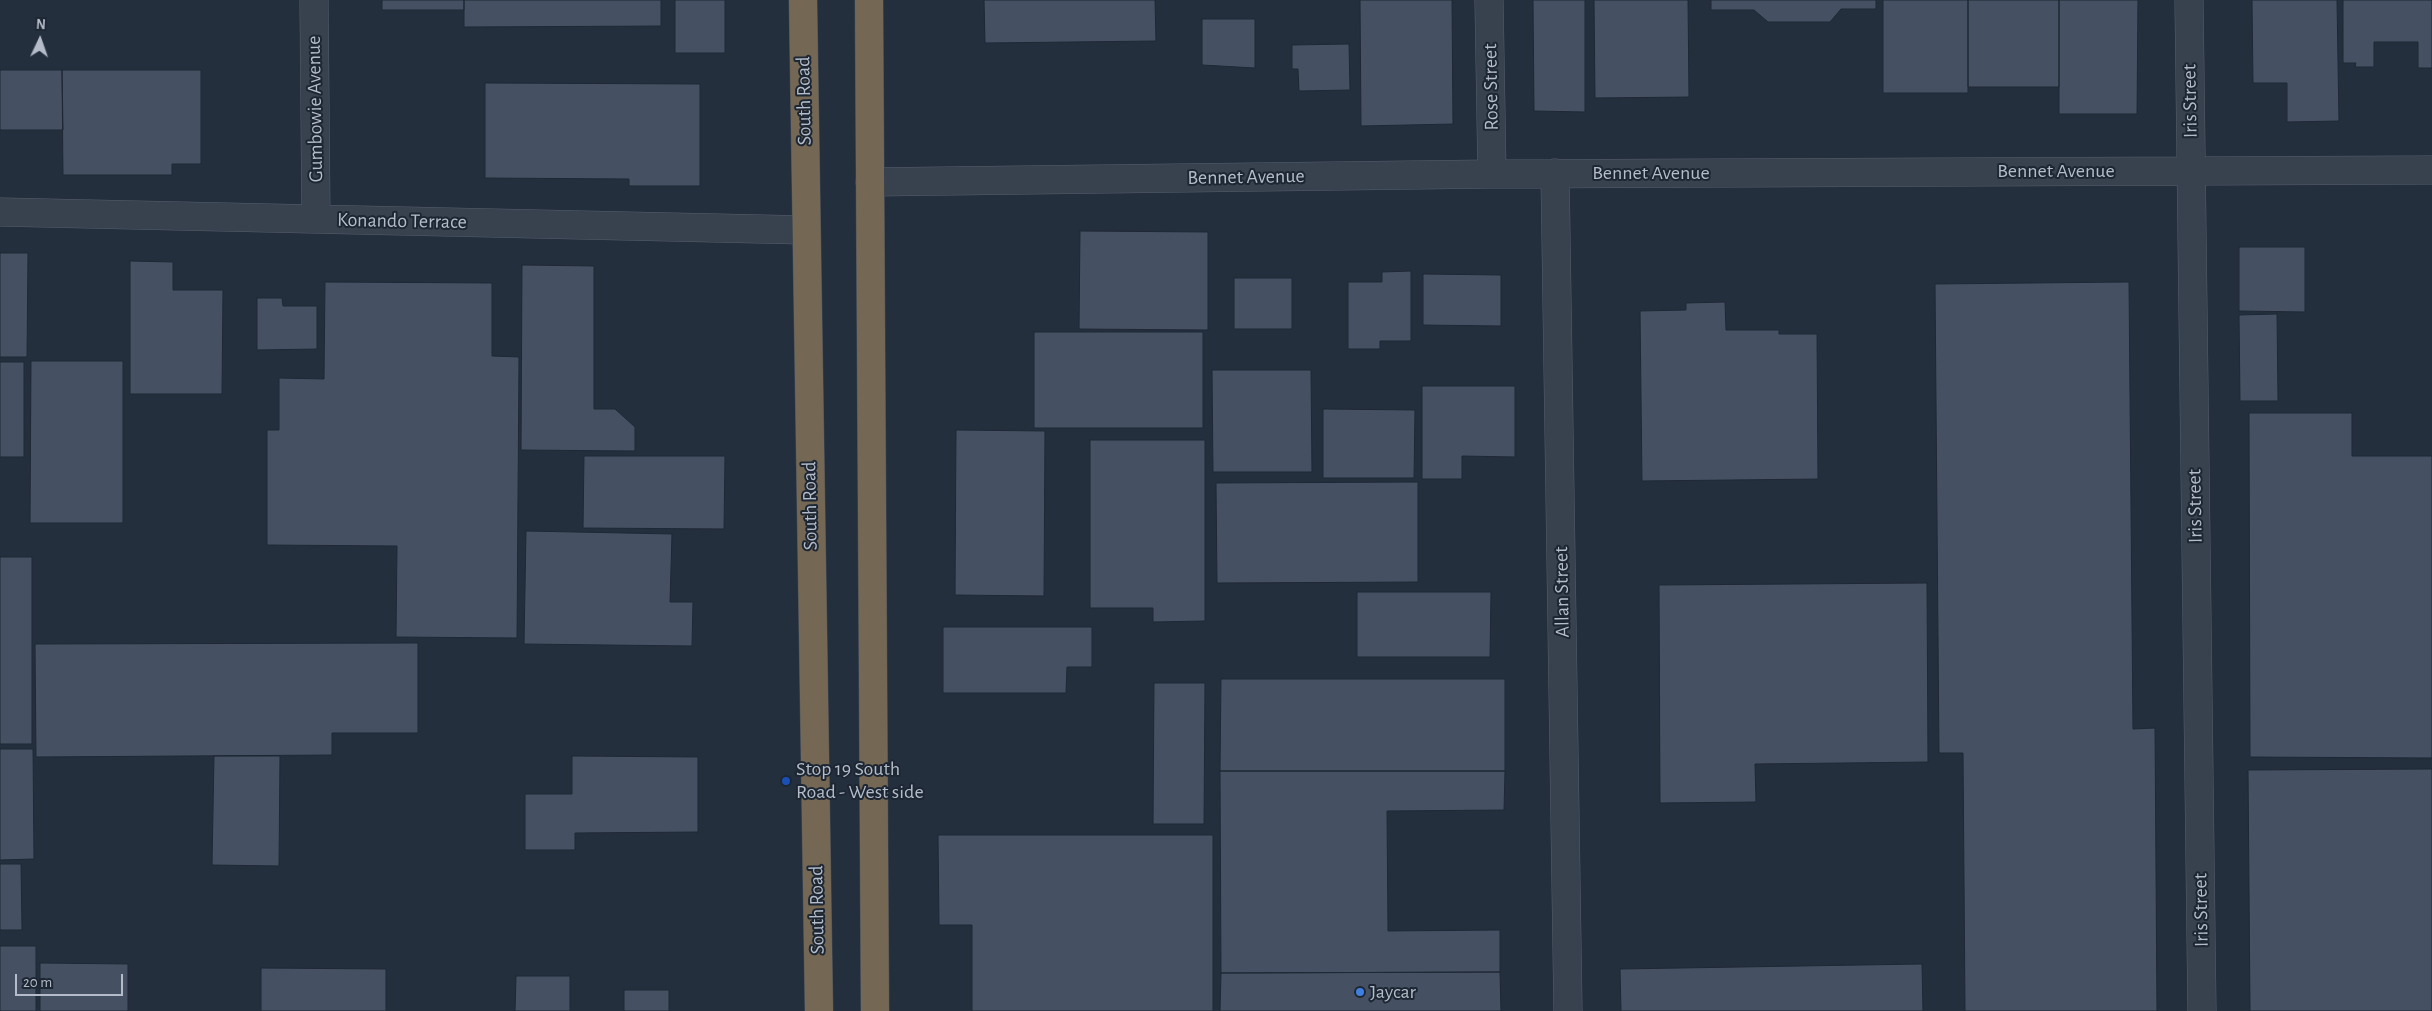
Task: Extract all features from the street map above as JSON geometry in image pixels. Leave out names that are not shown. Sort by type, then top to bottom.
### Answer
[{"type":"highway","name":"South Road","points":[[803,0],[805,230],[819,1011]]},
{"type":"highway","points":[[869,0],[875,1011]]},
{"type":"street","name":"Gumbowie Avenue","points":[[314,0],[316,219]]},
{"type":"street","name":"Rose Street","points":[[1489,0],[1492,174]]},
{"type":"street","name":"Iris Street","points":[[2189,0],[2202,1011]]},
{"type":"street","name":"Bennet Avenue","points":[[870,182],[1555,173],[2432,170]]},
{"type":"street","name":"Allan Street","points":[[1555,173],[1568,1011]]},
{"type":"street","name":"Konando Terrace","points":[[0,212],[805,230]]},
{"type":"building","points":[[382,0],[464,0],[464,10],[382,10]]},
{"type":"building","points":[[464,0],[661,0],[661,26],[464,27]]},
{"type":"building","points":[[675,0],[725,0],[725,53],[675,53]]},
{"type":"building","points":[[984,0],[1155,0],[1156,41],[985,43]]},
{"type":"building","points":[[1360,0],[1452,0],[1453,124],[1361,126]]},
{"type":"building","points":[[1533,0],[1585,0],[1585,112],[1534,111]]},
{"type":"building","points":[[1594,0],[1688,0],[1689,97],[1595,98]]},
{"type":"building","points":[[1711,0],[1876,0],[1876,9],[1841,9],[1830,22],[1768,22],[1754,10],[1711,10]]},
{"type":"building","points":[[1883,0],[1968,0],[1968,93],[1883,93]]},
{"type":"building","points":[[1968,0],[2059,0],[2059,87],[1968,87]]},
{"type":"building","points":[[2059,0],[2138,0],[2137,114],[2059,114]]},
{"type":"building","points":[[2252,0],[2337,0],[2339,121],[2287,122],[2287,83],[2253,83]]},
{"type":"building","points":[[2343,0],[2432,0],[2432,68],[2418,68],[2418,42],[2374,42],[2374,67],[2355,67],[2356,63],[2343,63]]},
{"type":"building","points":[[1202,19],[1255,19],[1255,68],[1202,65]]},
{"type":"building","points":[[1349,44],[1350,90],[1299,91],[1298,69],[1292,69],[1292,45]]},
{"type":"building","points":[[0,70],[62,70],[63,130],[0,130]]},
{"type":"building","points":[[62,70],[201,70],[201,164],[172,164],[172,175],[63,175]]},
{"type":"building","points":[[485,83],[700,84],[700,186],[629,186],[629,179],[485,178]]},
{"type":"building","points":[[1080,231],[1208,232],[1208,330],[1079,329]]},
{"type":"building","points":[[2239,247],[2305,247],[2305,312],[2239,311]]},
{"type":"building","points":[[0,253],[28,253],[27,357],[0,357]]},
{"type":"building","points":[[130,261],[173,262],[173,290],[223,290],[222,394],[130,394]]},
{"type":"building","points":[[522,265],[594,266],[594,409],[615,409],[635,427],[635,451],[521,450]]},
{"type":"building","points":[[1411,271],[1411,341],[1380,341],[1380,349],[1348,349],[1348,282],[1382,282],[1382,272]]},
{"type":"building","points":[[1423,274],[1501,275],[1501,326],[1423,325]]},
{"type":"building","points":[[1234,278],[1292,278],[1292,329],[1234,329]]},
{"type":"building","points":[[325,282],[492,283],[492,356],[519,357],[517,638],[396,637],[397,546],[267,545],[267,430],[279,430],[279,378],[324,379]]},
{"type":"building","points":[[2129,282],[2133,729],[2155,728],[2157,1011],[1965,1011],[1963,753],[1939,753],[1935,284]]},
{"type":"building","points":[[257,298],[282,298],[283,306],[317,306],[317,349],[257,350]]},
{"type":"building","points":[[1725,302],[1726,330],[1779,330],[1779,334],[1817,334],[1818,479],[1642,481],[1640,311],[1686,310],[1686,303]]},
{"type":"building","points":[[2277,314],[2278,401],[2240,401],[2239,315]]},
{"type":"building","points":[[1034,332],[1203,332],[1203,428],[1034,428]]},
{"type":"building","points":[[31,361],[123,361],[123,523],[30,523]]},
{"type":"building","points":[[0,362],[24,362],[24,457],[0,457]]},
{"type":"building","points":[[1212,370],[1311,370],[1312,472],[1213,472]]},
{"type":"building","points":[[1422,386],[1515,386],[1515,457],[1462,456],[1462,479],[1422,479]]},
{"type":"building","points":[[1323,409],[1415,410],[1414,478],[1323,478]]},
{"type":"building","points":[[2249,413],[2352,413],[2352,456],[2432,456],[2432,758],[2250,757]]},
{"type":"building","points":[[956,430],[1045,431],[1044,596],[955,595]]},
{"type":"building","points":[[1090,440],[1205,440],[1205,621],[1153,622],[1153,608],[1090,608]]},
{"type":"building","points":[[584,456],[725,456],[724,529],[583,528]]},
{"type":"building","points":[[1418,482],[1418,582],[1217,583],[1216,483]]},
{"type":"building","points":[[526,531],[672,534],[670,602],[693,602],[692,646],[524,644]]},
{"type":"building","points":[[0,557],[32,557],[32,744],[0,744]]},
{"type":"building","points":[[1927,583],[1928,762],[1755,764],[1756,802],[1660,803],[1659,585]]},
{"type":"building","points":[[1357,592],[1491,592],[1490,657],[1357,657]]},
{"type":"building","points":[[943,627],[1092,627],[1092,667],[1067,667],[1066,693],[943,693]]},
{"type":"building","points":[[418,643],[418,733],[332,733],[332,755],[36,757],[35,644]]},
{"type":"building","points":[[1221,679],[1505,679],[1505,771],[1220,771]]},
{"type":"building","points":[[1154,683],[1205,683],[1204,824],[1153,824]]},
{"type":"building","points":[[0,749],[33,749],[34,859],[0,860]]},
{"type":"building","points":[[214,756],[280,756],[279,866],[212,865]]},
{"type":"building","points":[[572,756],[698,757],[698,832],[575,833],[575,850],[525,850],[525,794],[572,794]]},
{"type":"building","points":[[2432,769],[2432,1011],[2250,1011],[2248,770]]},
{"type":"building","points":[[1220,771],[1505,771],[1504,810],[1387,811],[1388,931],[1500,930],[1500,972],[1221,973]]},
{"type":"building","points":[[938,835],[1213,835],[1213,1011],[972,1011],[972,925],[939,925]]},
{"type":"building","points":[[0,864],[21,864],[22,930],[0,930]]},
{"type":"building","points":[[0,946],[36,946],[36,1011],[0,1011]]},
{"type":"building","points":[[40,963],[128,964],[128,1011],[40,1011]]},
{"type":"building","points":[[1922,964],[1923,1011],[1621,1011],[1620,969]]},
{"type":"building","points":[[261,968],[386,969],[386,1011],[261,1011]]},
{"type":"building","name":"Jaycar","points":[[1500,972],[1501,1011],[1220,1011],[1221,973]]},
{"type":"building","points":[[516,976],[570,976],[570,1011],[515,1011]]},
{"type":"building","points":[[624,990],[669,990],[669,1011],[624,1011]]},
{"type":"place","name":"Stop 19 South Road - West side","points":[[786,781]]},
{"type":"place","name":"Jaycar","points":[[1360,992]]}]
